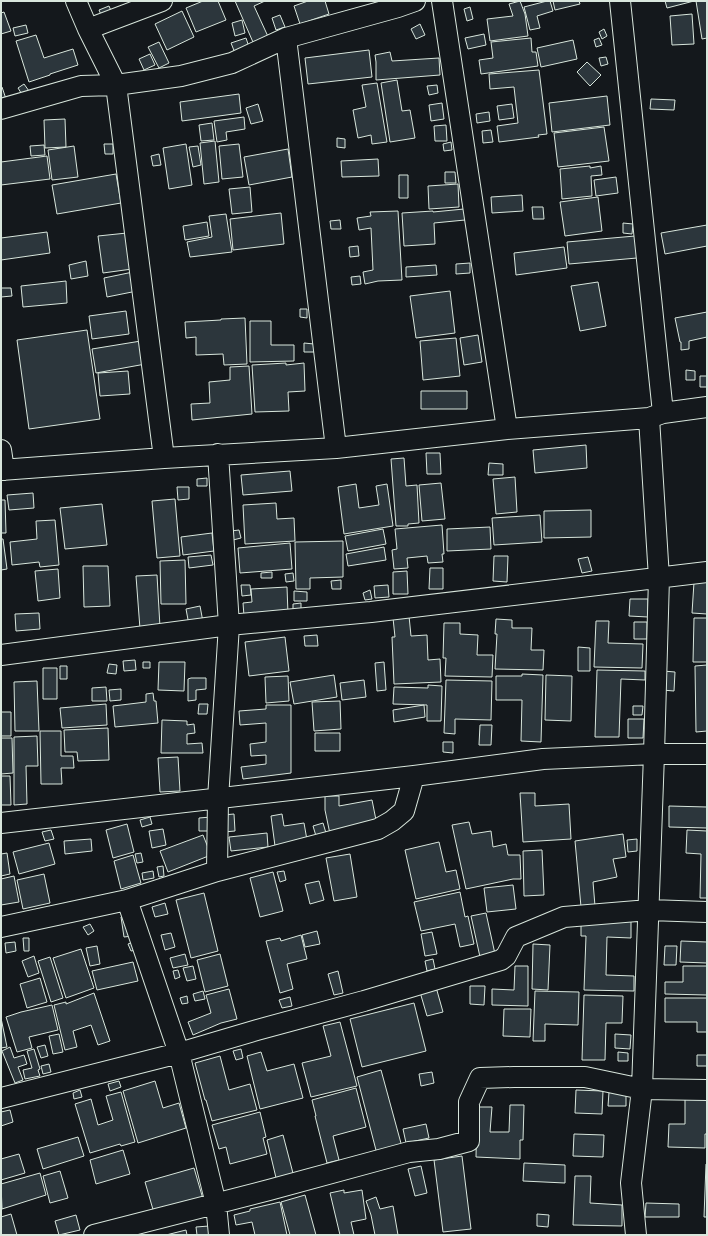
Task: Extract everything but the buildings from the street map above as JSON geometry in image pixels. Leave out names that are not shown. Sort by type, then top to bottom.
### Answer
[{"type":"street","points":[[76,1],[88,29],[116,85],[164,458]]},
{"type":"street","points":[[88,29],[162,1]]},
{"type":"street","points":[[1,109],[81,86],[116,85],[181,76],[232,63],[286,38],[415,1]]},
{"type":"street","points":[[442,1],[507,429]]},
{"type":"street","points":[[620,1],[656,416],[659,578],[642,1089],[630,1183],[636,1235]]},
{"type":"street","points":[[286,38],[336,448]]},
{"type":"street","points":[[1,450],[3,470],[218,454],[336,448],[507,429],[656,416],[707,407]]},
{"type":"street","points":[[217,871],[218,799],[229,625],[218,454]]},
{"type":"street","points":[[1,655],[229,625],[371,612],[707,572]]},
{"type":"street","points":[[1,823],[414,776],[543,759],[654,754],[707,754]]},
{"type":"street","points":[[1,927],[127,900],[217,871],[378,829],[392,822],[404,811],[414,776]]},
{"type":"street","points":[[127,900],[179,1053],[216,1204],[219,1235]]},
{"type":"street","points":[[1,1098],[179,1053],[364,1001],[501,960],[506,956],[516,937],[564,917],[648,910],[707,912]]},
{"type":"street","points":[[94,1235],[409,1152],[439,1148],[469,1141],[469,1102],[480,1078],[514,1076],[584,1077],[642,1089],[707,1090]]}]
